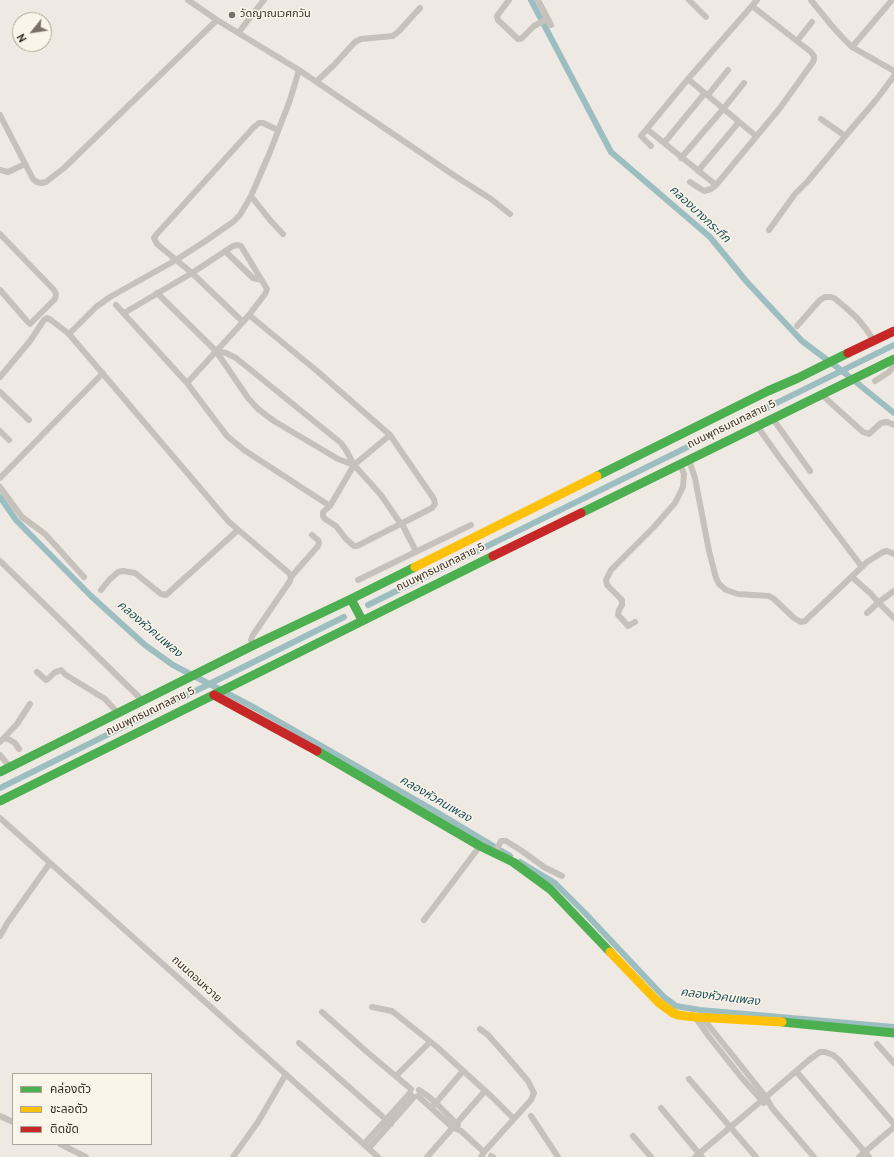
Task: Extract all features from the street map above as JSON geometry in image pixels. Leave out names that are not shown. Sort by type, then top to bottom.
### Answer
[{"type":"main road","name":"ถนนพุทธมณฑลสาย 5","points":[[0,772],[200,671],[352,599],[681,434],[894,331]]},
{"type":"main road","name":"ถนนพุทธมณฑลสาย 5","points":[[0,801],[362,620],[894,360]]},
{"type":"main road","points":[[352,599],[362,620]]},
{"type":"main road","points":[[214,695],[304,743],[480,846],[496,851],[534,876],[550,889],[665,1008],[678,1015],[796,1023],[894,1033]]},
{"type":"street","points":[[188,0],[217,20],[299,70],[491,199],[510,214]]},
{"type":"street","points":[[238,33],[264,0]]},
{"type":"street","points":[[509,0],[498,16],[498,20],[518,39],[522,38],[537,24],[546,19]]},
{"type":"street","points":[[538,0],[546,19],[551,25]]},
{"type":"street","points":[[689,0],[706,17]]},
{"type":"street","points":[[651,146],[641,136],[688,79],[757,0]]},
{"type":"street","points":[[811,0],[836,30],[852,46],[894,71]]},
{"type":"street","points":[[852,46],[892,0]]},
{"type":"street","points":[[690,182],[704,191],[711,189],[716,185],[780,108],[813,62],[814,56],[752,6]]},
{"type":"street","points":[[316,82],[355,42],[360,39],[393,36],[420,8]]},
{"type":"street","points":[[0,116],[33,179],[41,183],[46,182],[77,155],[217,20]]},
{"type":"street","points":[[796,41],[812,22]]},
{"type":"street","points":[[69,334],[96,307],[110,297],[176,260],[204,242],[240,215],[251,196],[278,130],[290,100],[299,70]]},
{"type":"street","points":[[664,143],[728,70]]},
{"type":"street","points":[[769,230],[796,194],[876,100],[894,76]]},
{"type":"street","points":[[688,79],[756,136]]},
{"type":"street","points":[[681,158],[744,83]]},
{"type":"street","points":[[821,119],[845,136]]},
{"type":"street","points":[[698,171],[739,122]]},
{"type":"street","points":[[244,322],[192,273],[157,244],[154,238],[254,127],[259,123],[263,123],[278,130]]},
{"type":"street","points":[[647,129],[716,185]]},
{"type":"street","points":[[0,170],[8,172],[25,164]]},
{"type":"street","points":[[251,196],[283,234]]},
{"type":"street","points":[[0,234],[54,290],[56,294],[55,299],[30,324],[0,290]]},
{"type":"street","points":[[124,313],[192,273],[233,246],[242,246],[266,286],[266,291],[244,322],[187,383]]},
{"type":"street","points":[[225,251],[253,278],[262,280]]},
{"type":"street","points":[[157,293],[216,351],[248,398],[258,409],[274,421],[338,459],[354,465]]},
{"type":"street","points":[[797,326],[820,300],[825,297],[831,297],[845,306],[857,318],[874,341]]},
{"type":"street","points":[[116,305],[187,383],[227,436],[236,444],[330,506]]},
{"type":"street","points":[[249,316],[317,371],[390,435],[434,499],[435,504],[432,508],[357,546],[354,546],[346,539],[336,526],[323,516],[323,512],[330,506],[354,465],[390,435]]},
{"type":"street","points":[[0,377],[30,341],[44,320],[47,318],[51,320],[69,334],[229,522],[289,573],[291,577]]},
{"type":"street","points":[[216,351],[226,353],[236,358],[341,443],[354,465],[381,495],[400,523],[414,552]]},
{"type":"street","points":[[875,381],[889,372],[892,368],[894,360]]},
{"type":"street","points":[[0,478],[103,373]]},
{"type":"street","points":[[0,392],[29,420]]},
{"type":"street","points":[[822,395],[863,432],[869,434],[881,424],[886,422],[894,426]]},
{"type":"street","points":[[773,419],[810,471]]},
{"type":"street","points":[[757,426],[778,457],[862,567]]},
{"type":"street","points":[[0,431],[9,440]]},
{"type":"street","points":[[689,460],[695,478],[709,551],[716,578],[719,584],[726,590],[738,594],[770,596],[794,618],[801,622],[805,621],[867,562],[883,552],[887,551],[894,554]]},
{"type":"street","points":[[635,622],[628,626],[618,615],[622,600],[607,585],[606,580],[611,570],[653,528],[675,503],[683,487],[684,474],[680,464]]},
{"type":"street","points":[[0,487],[22,517],[45,534],[84,577]]},
{"type":"street","points":[[358,580],[471,525]]},
{"type":"street","points":[[101,590],[118,572],[123,571],[135,574],[161,594],[166,595],[238,530]]},
{"type":"street","points":[[254,645],[251,640],[253,635],[290,581],[291,577],[318,546],[318,540],[312,535]]},
{"type":"street","points":[[0,561],[143,700]]},
{"type":"street","points":[[387,565],[393,578]]},
{"type":"street","points":[[852,577],[894,618]]},
{"type":"street","points":[[867,614],[879,602],[894,591]]},
{"type":"street","points":[[38,672],[46,680],[58,670],[61,670],[66,675],[105,700],[118,713]]},
{"type":"street","points":[[2,740],[17,724],[30,704]]},
{"type":"street","points":[[2,740],[10,740],[19,749]]},
{"type":"street","points":[[0,755],[10,767]]},
{"type":"street","name":"ถนนดอนหวาย","points":[[0,818],[378,1157]]},
{"type":"street","points":[[496,851],[501,841],[506,841],[544,867],[562,876]]},
{"type":"street","points":[[424,920],[480,846]]},
{"type":"street","points":[[0,936],[8,922],[50,863]]},
{"type":"street","points":[[372,1008],[392,1011],[430,1042],[514,1119]]},
{"type":"street","points":[[322,1012],[415,1093],[424,1093],[482,1154],[531,1100],[534,1093],[528,1082],[511,1061],[480,1029]]},
{"type":"street","points":[[698,1017],[735,1060],[764,1099],[814,1157]]},
{"type":"street","points":[[396,1076],[430,1042]]},
{"type":"street","points":[[299,1043],[388,1122]]},
{"type":"street","points":[[877,1044],[894,1064]]},
{"type":"street","points":[[661,1108],[699,1156],[809,1060],[820,1052],[825,1052],[833,1055],[894,1124]]},
{"type":"street","points":[[796,1071],[864,1156],[894,1127]]},
{"type":"street","points":[[434,1105],[463,1072]]},
{"type":"street","points":[[233,1157],[258,1122],[286,1074]]},
{"type":"street","points":[[689,1079],[756,1157]]},
{"type":"street","points":[[427,1157],[485,1091]]},
{"type":"street","points":[[366,1146],[415,1093]]},
{"type":"street","points":[[0,1116],[12,1122]]},
{"type":"street","points":[[531,1116],[558,1157]]},
{"type":"street","points":[[633,1136],[651,1157]]},
{"type":"street","points":[[62,1145],[86,1157]]},
{"type":"waterway","name":"คลองบางกระทึก","points":[[531,0],[611,152],[710,237],[746,281],[802,341],[894,413]]},
{"type":"waterway","points":[[368,605],[894,345]]},
{"type":"waterway","name":"คลองหัวคนเพลง","points":[[0,497],[16,520],[91,596],[145,645],[173,665],[257,709],[435,811],[510,856]]},
{"type":"waterway","points":[[0,788],[344,617]]},
{"type":"waterway","name":"คลองหัวคนเพลง","points":[[520,862],[555,883],[664,997],[676,1006],[700,1010],[894,1027]]},
{"type":"traffic: fast","points":[[597,476],[848,353]]},
{"type":"traffic: fast","points":[[581,513],[894,359]]},
{"type":"traffic: fast","points":[[0,801],[493,556]]},
{"type":"traffic: fast","points":[[0,772],[254,645],[415,567]]},
{"type":"traffic: fast","points":[[351,599],[362,620]]},
{"type":"traffic: fast","points":[[317,751],[480,846],[513,862],[550,889],[610,952]]},
{"type":"traffic: fast","points":[[782,1022],[894,1033]]},
{"type":"traffic: slow","points":[[415,567],[597,476]]},
{"type":"traffic: slow","points":[[610,952],[658,1002],[673,1013],[695,1017],[782,1022]]},
{"type":"traffic: jam","points":[[848,353],[894,331]]},
{"type":"traffic: jam","points":[[493,556],[581,513]]},
{"type":"traffic: jam","points":[[214,695],[317,751]]},
{"type":"place","name":"วัดญาณเวศกวัน","points":[[232,15]]}]
